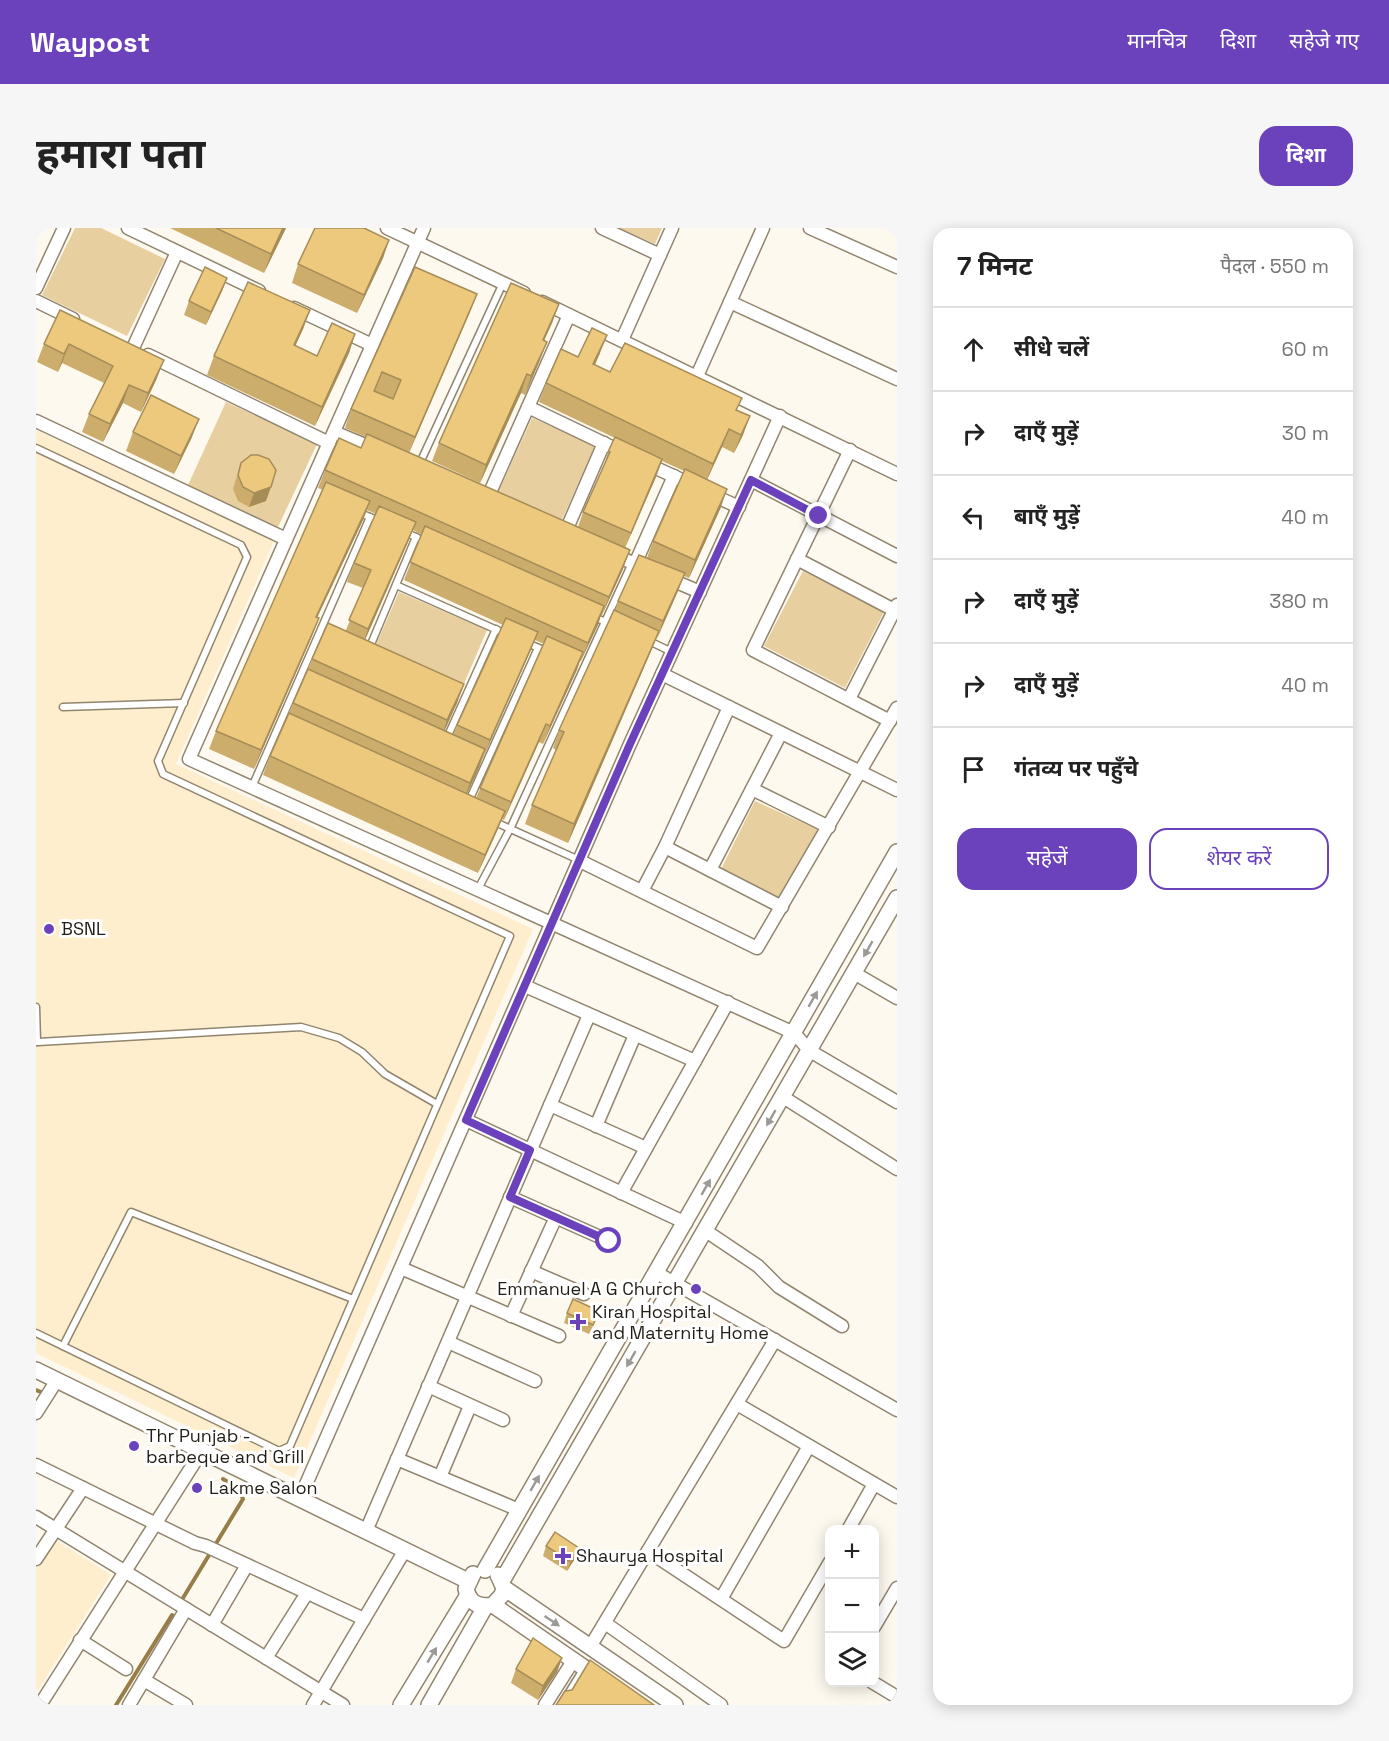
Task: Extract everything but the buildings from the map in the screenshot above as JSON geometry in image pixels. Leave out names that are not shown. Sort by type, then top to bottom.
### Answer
[{"type":"street","points":[[36,288],[64,228]]},
{"type":"street","points":[[128,228],[372,345]]},
{"type":"street","points":[[387,228],[897,474]]},
{"type":"street","points":[[424,228],[331,437],[313,492],[286,539],[189,759],[794,1033],[810,1051],[897,1102]]},
{"type":"street","points":[[602,228],[660,255]]},
{"type":"street","points":[[622,340],[672,228]]},
{"type":"street","points":[[697,376],[763,228]]},
{"type":"street","points":[[810,228],[897,267]]},
{"type":"street","points":[[177,252],[127,346],[331,437],[386,454]]},
{"type":"street","points":[[36,302],[90,327]]},
{"type":"street","points":[[730,302],[897,379]]},
{"type":"street","points":[[487,499],[569,315]]},
{"type":"street","points":[[528,407],[739,507]]},
{"type":"street","points":[[300,1498],[579,861],[780,417]]},
{"type":"street","points":[[36,421],[286,539]]},
{"type":"street","points":[[565,533],[604,443]]},
{"type":"street","points":[[850,450],[753,650],[890,721]]},
{"type":"street","points":[[634,563],[674,476]]},
{"type":"street","points":[[751,480],[897,556]]},
{"type":"street","points":[[603,550],[700,592]]},
{"type":"street","points":[[797,559],[896,608],[849,699]]},
{"type":"street","points":[[663,674],[897,790]]},
{"type":"street","points":[[642,891],[665,847],[729,707]]},
{"type":"street","points":[[579,861],[757,948],[897,708]]},
{"type":"street","points":[[710,870],[781,733]]},
{"type":"street","points":[[752,789],[829,827]]},
{"type":"street","points":[[665,847],[782,907]]},
{"type":"street","points":[[484,1570],[686,1223],[897,852]]},
{"type":"street","points":[[429,1705],[489,1606],[502,1595],[503,1584],[897,898]]},
{"type":"street","points":[[854,973],[897,998]]},
{"type":"street","points":[[525,986],[695,1061]]},
{"type":"street","points":[[621,1193],[728,1002]]},
{"type":"street","points":[[366,1531],[589,1015]]},
{"type":"street","points":[[596,1126],[635,1035]]},
{"type":"street","points":[[783,1096],[897,1168]]},
{"type":"street","points":[[550,1105],[646,1148]]},
{"type":"street","points":[[466,1120],[686,1223]]},
{"type":"street","points":[[510,1197],[609,1241]]},
{"type":"street","points":[[511,1316],[556,1217]]},
{"type":"street","points":[[706,1231],[758,1266],[779,1287],[843,1326]]},
{"type":"street","points":[[400,1268],[559,1336]]},
{"type":"street","points":[[531,1271],[584,1294]]},
{"type":"street","points":[[657,1273],[897,1410]]},
{"type":"street","points":[[590,1647],[775,1340]]},
{"type":"street","points":[[448,1342],[535,1381]]},
{"type":"street","points":[[36,1370],[405,1550],[468,1588],[475,1604],[489,1606],[612,1686]]},
{"type":"street","points":[[36,1413],[57,1380]]},
{"type":"street","points":[[428,1386],[503,1420]]},
{"type":"street","points":[[736,1404],[897,1497]]},
{"type":"street","points":[[440,1477],[470,1406]]},
{"type":"street","points":[[721,1599],[809,1446]]},
{"type":"street","points":[[39,1704],[202,1449]]},
{"type":"street","points":[[397,1459],[519,1510]]},
{"type":"street","points":[[36,1466],[156,1522],[195,1544],[213,1549],[364,1619]]},
{"type":"street","points":[[851,1525],[874,1484]]},
{"type":"street","points":[[36,1559],[83,1488]]},
{"type":"street","points":[[36,1517],[343,1705]]},
{"type":"street","points":[[313,1705],[405,1550]]},
{"type":"street","points":[[648,1551],[784,1641],[825,1571]]},
{"type":"street","points":[[212,1625],[247,1565]]},
{"type":"street","points":[[401,1705],[476,1572],[484,1570],[498,1575],[503,1584],[675,1705]]},
{"type":"street","points":[[879,1619],[897,1588]]},
{"type":"street","points":[[266,1658],[307,1593]]},
{"type":"street","points":[[129,1705],[186,1609]]},
{"type":"street","points":[[605,1623],[721,1705]]},
{"type":"street","points":[[80,1640],[126,1669]]},
{"type":"street","points":[[545,1705],[579,1664]]},
{"type":"street","points":[[144,1680],[186,1705]]},
{"type":"street","points":[[879,1687],[897,1697]]},
{"type":"lane","points":[[417,468],[503,283]]},
{"type":"lane","points":[[36,448],[241,545],[247,556],[158,761],[163,774],[510,936],[290,1446],[279,1451],[36,1333]]},
{"type":"lane","points":[[349,508],[388,525]]},
{"type":"lane","points":[[252,787],[370,517]]},
{"type":"lane","points":[[398,529],[437,547]]},
{"type":"lane","points":[[357,651],[367,655],[416,537]]},
{"type":"lane","points":[[478,889],[510,829],[634,563]]},
{"type":"lane","points":[[396,585],[556,656]]},
{"type":"lane","points":[[584,612],[624,630]]},
{"type":"lane","points":[[443,746],[496,629]]},
{"type":"lane","points":[[319,634],[328,638]]},
{"type":"lane","points":[[644,639],[673,652]]},
{"type":"lane","points":[[466,809],[538,648]]},
{"type":"lane","points":[[575,664],[584,668]]},
{"type":"lane","points":[[298,680],[309,685]]},
{"type":"lane","points":[[453,694],[464,699]]},
{"type":"lane","points":[[63,707],[184,703]]},
{"type":"lane","points":[[279,724],[289,729]]},
{"type":"lane","points":[[475,760],[486,765]]},
{"type":"lane","points":[[455,804],[475,813]]},
{"type":"lane","points":[[483,817],[579,861]]},
{"type":"lane","points":[[36,1007],[37,1042],[302,1027],[339,1038],[363,1052],[385,1074],[437,1104]]},
{"type":"lane","points":[[63,1347],[131,1212],[353,1299]]},
{"type":"lane","points":[[561,1705],[579,1664]]},
{"type":"shaded area","points":[[75,228],[101,228],[165,259],[127,336],[42,295]]},
{"type":"shaded area","points":[[619,228],[662,228],[655,244]]},
{"type":"shaded area","points":[[226,402],[317,444],[278,527],[188,485]]},
{"type":"shaded area","points":[[532,418],[595,446],[560,524],[497,495]]},
{"type":"shaded area","points":[[36,430],[274,541],[176,764],[533,929],[294,1478],[36,1353]]},
{"type":"shaded area","points":[[803,571],[884,612],[845,688],[764,646]]},
{"type":"shaded area","points":[[399,592],[487,630],[460,693],[372,654]]},
{"type":"shaded area","points":[[755,801],[819,830],[779,899],[721,869]]},
{"type":"shaded area","points":[[54,1539],[111,1575],[36,1693],[36,1568]]},
{"type":"waterway","points":[[36,1390],[41,1392]]},
{"type":"waterway","points":[[183,1598],[243,1499],[238,1488],[223,1479]]},
{"type":"waterway","points":[[116,1705],[172,1615]]},
{"type":"place","name":"BSNL","points":[[49,929]]},
{"type":"place","name":"Emmanuel A G Church","points":[[696,1289]]},
{"type":"place","name":"Kiran Hospital and Maternity Home","points":[[578,1322]]},
{"type":"place","name":"Thr Punjab - barbeque and Grill","points":[[134,1446]]},
{"type":"place","name":"Lakme Salon","points":[[197,1488]]},
{"type":"place","name":"Shaurya Hospital","points":[[563,1556]]},
{"type":"route","points":[[609,1241],[510,1197],[530,1150],[466,1120],[630,744],[751,480],[819,516]]}]
